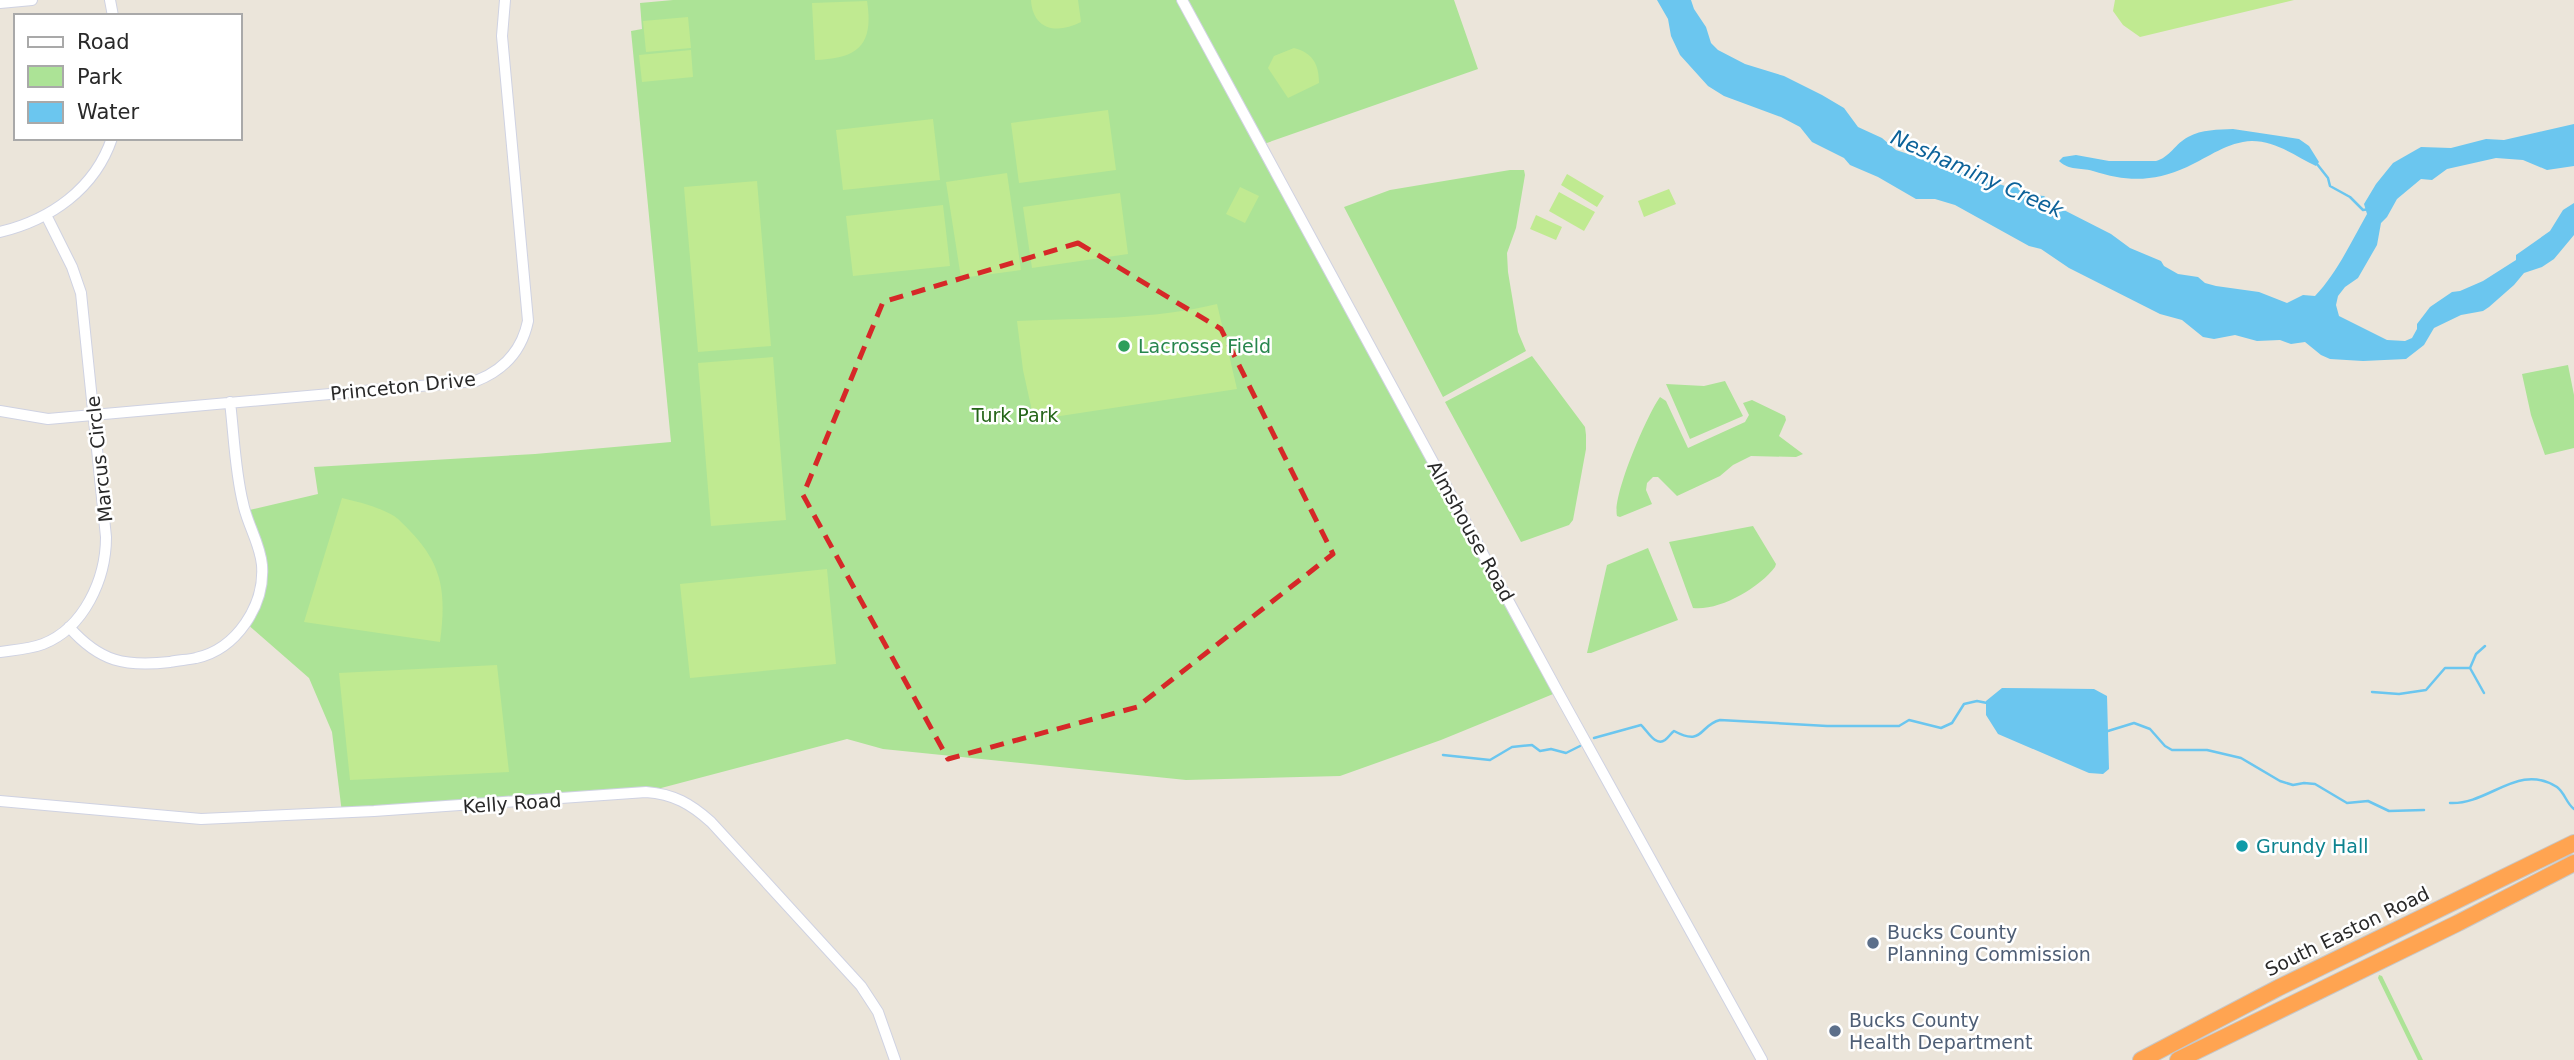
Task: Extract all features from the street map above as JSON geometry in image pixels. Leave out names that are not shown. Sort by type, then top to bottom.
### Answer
[{"type":"highway","name":"South Easton Road","points":[[2141,1060],[2278,988],[2574,843]]},
{"type":"highway","points":[[2178,1060],[2574,863]]},
{"type":"street","points":[[0,3],[32,0]]},
{"type":"street","name":"Princeton Drive","points":[[0,411],[48,419],[476,381],[496,372],[513,355],[524,338],[528,320],[502,36],[505,0]]},
{"type":"street","name":"Almshouse Road","points":[[1182,0],[1558,692],[1762,1060]]},
{"type":"street","points":[[0,232],[46,215],[65,204],[86,183],[105,156],[111,140]]},
{"type":"street","name":"Marcus Circle","points":[[0,652],[42,644],[69,627],[91,597],[106,557],[81,293],[72,267],[46,215]]},
{"type":"street","points":[[69,627],[100,654],[118,662],[144,665],[197,658],[215,652],[246,623],[262,583],[261,563],[242,503],[230,402]]},
{"type":"street","name":"Kelly Road","points":[[0,801],[201,818],[374,811],[646,792],[667,794],[687,803],[711,822],[861,986],[878,1012],[895,1060]]},
{"type":"highlighted area","points":[[1078,243],[1221,329],[1333,554],[1137,707],[948,759],[803,495],[883,302]]},
{"type":"green space","name":"Turk Park","points":[[673,0],[1454,0],[1478,69],[1261,145],[1558,692],[1441,740],[1340,776],[1186,780],[883,749],[847,739],[646,792],[342,813],[332,732],[309,678],[246,623],[262,583],[245,511],[318,494],[314,467],[535,454],[671,442],[631,31],[642,29],[640,3]]},
{"type":"green space","points":[[1031,0],[1078,0],[1081,22],[1064,28],[1048,27],[1036,18]]},
{"type":"green space","points":[[2115,0],[2294,0],[2140,37],[2123,25],[2113,11]]},
{"type":"green space","points":[[867,1],[868,29],[860,47],[842,57],[815,60],[812,3]]},
{"type":"green space","points":[[688,17],[691,48],[646,52],[643,21]]},
{"type":"green space","points":[[1294,48],[1306,53],[1313,60],[1318,70],[1319,83],[1288,98],[1268,68],[1274,56]]},
{"type":"green space","points":[[691,50],[693,77],[642,82],[639,55]]},
{"type":"green space","points":[[1108,110],[1116,170],[1019,183],[1011,123]]},
{"type":"green space","points":[[933,119],[940,180],[843,190],[836,130]]},
{"type":"green space","points":[[1524,170],[1525,175],[1516,228],[1507,253],[1518,332],[1526,351],[1443,397],[1344,207],[1390,190]]},
{"type":"green space","points":[[1007,173],[1021,270],[961,278],[946,182]]},
{"type":"green space","points":[[1567,174],[1604,196],[1597,207],[1561,185]]},
{"type":"green space","points":[[757,181],[771,346],[698,352],[684,187]]},
{"type":"green space","points":[[1240,187],[1259,196],[1245,223],[1226,214]]},
{"type":"green space","points":[[1669,189],[1676,204],[1644,217],[1638,201]]},
{"type":"green space","points":[[1559,192],[1595,212],[1584,231],[1549,211]]},
{"type":"green space","points":[[1120,193],[1128,254],[1032,268],[1023,207]]},
{"type":"green space","points":[[943,205],[950,266],[853,276],[846,216]]},
{"type":"green space","points":[[1536,215],[1562,227],[1556,240],[1530,229]]},
{"type":"green space","name":"Lacrosse Field","points":[[1217,304],[1237,389],[1034,420],[1023,370],[1017,321],[1143,316]]},
{"type":"green space","points":[[1532,356],[1585,427],[1586,449],[1573,520],[1569,525],[1521,542],[1445,402]]},
{"type":"green space","points":[[773,357],[786,520],[711,526],[698,363]]},
{"type":"green space","points":[[2568,365],[2574,395],[2574,448],[2545,455],[2531,415],[2522,374]]},
{"type":"green space","points":[[1725,381],[1743,416],[1690,439],[1666,384],[1704,386]]},
{"type":"green space","points":[[1660,397],[1666,401],[1688,448],[1745,422],[1749,415],[1743,403],[1752,400],[1785,416],[1786,420],[1779,436],[1803,454],[1796,457],[1751,456],[1733,465],[1720,476],[1677,496],[1658,477],[1653,477],[1647,483],[1646,490],[1652,504],[1617,516],[1625,474],[1639,437]]},
{"type":"green space","points":[[342,498],[375,507],[394,516],[430,556],[442,595],[440,642],[304,622]]},
{"type":"green space","points":[[1753,526],[1776,564],[1775,567],[1759,583],[1727,602],[1693,608],[1669,542]]},
{"type":"green space","points":[[1648,548],[1678,620],[1587,653],[1607,565]]},
{"type":"green space","points":[[827,569],[836,664],[690,678],[680,584]]},
{"type":"green space","points":[[497,665],[509,772],[350,780],[339,673]]},
{"type":"green space","points":[[2379,975],[2382,976],[2423,1060],[2418,1060],[2378,978]]},
{"type":"water","points":[[1657,0],[1691,0],[1706,27],[1711,43],[1718,50],[1745,64],[1784,76],[1822,95],[1844,108],[1858,127],[1882,138],[1896,150],[2044,196],[2058,207],[2111,234],[2130,248],[2161,261],[2164,266],[2178,274],[2198,277],[2205,283],[2216,286],[2259,292],[2287,303],[2303,295],[2315,296],[2323,287],[2367,214],[2364,204],[2393,163],[2421,147],[2451,148],[2486,139],[2504,140],[2574,124],[2574,166],[2547,170],[2523,160],[2496,158],[2447,169],[2432,180],[2421,179],[2397,199],[2381,223],[2377,245],[2358,278],[2338,296],[2336,305],[2339,316],[2387,340],[2405,341],[2412,338],[2417,324],[2430,307],[2452,292],[2483,281],[2516,260],[2516,255],[2550,231],[2563,210],[2574,203],[2574,235],[2554,259],[2542,267],[2524,273],[2483,311],[2461,315],[2434,328],[2424,345],[2406,359],[2330,359],[2305,342],[2291,344],[2280,340],[2257,341],[2235,335],[2214,339],[2203,337],[2182,320],[2160,314],[2069,268],[2041,249],[2029,246],[1955,205],[1935,199],[1916,199],[1878,177],[1850,165],[1844,158],[1812,142],[1800,127],[1781,117],[1724,96],[1708,86],[1680,55],[1671,36],[1668,19]]},
{"type":"water","points":[[2233,129],[2299,139],[2309,146],[2319,162],[2316,166],[2277,146],[2252,141],[2226,147],[2187,167],[2152,178],[2117,177],[2071,168],[2059,161],[2063,157],[2076,155],[2109,161],[2156,161],[2193,134]]},
{"type":"water","points":[[2002,688],[2094,689],[2107,696],[2109,769],[2103,774],[2089,773],[1998,734],[1986,715],[1986,701]]},
{"type":"waterway","points":[[2317,164],[2328,178],[2330,186],[2350,197],[2363,210],[2370,209]]},
{"type":"waterway","points":[[2484,693],[2470,668],[2476,654],[2485,646]]},
{"type":"waterway","points":[[2372,692],[2399,694],[2426,690],[2445,668],[2470,668]]},
{"type":"waterway","points":[[1594,738],[1641,725],[1655,740],[1661,742],[1674,731],[1696,736],[1720,720],[1827,726],[1899,726],[1909,720],[1941,728],[1952,723],[1964,704],[1977,701],[1987,703]]},
{"type":"waterway","points":[[2108,731],[2134,723],[2150,729],[2172,750],[2207,750],[2241,758],[2280,781],[2293,785],[2315,784],[2347,803],[2368,801],[2389,811],[2424,810]]},
{"type":"waterway","points":[[1443,755],[1490,760],[1512,747],[1532,745],[1540,751],[1551,749],[1566,753],[1580,746]]},
{"type":"waterway","points":[[2450,803],[2478,798],[2504,786],[2529,779],[2557,787],[2574,809]]},
{"type":"place","name":"Lacrosse Field","points":[[1124,346]]},
{"type":"place","name":"Grundy Hall","points":[[2242,846]]},
{"type":"place","name":"Bucks County Planning Commission","points":[[1873,943]]},
{"type":"place","name":"Bucks County Health Department","points":[[1835,1031]]},
{"type":"water label","name":"Neshaminy Creek","points":[[1977,174]]}]
